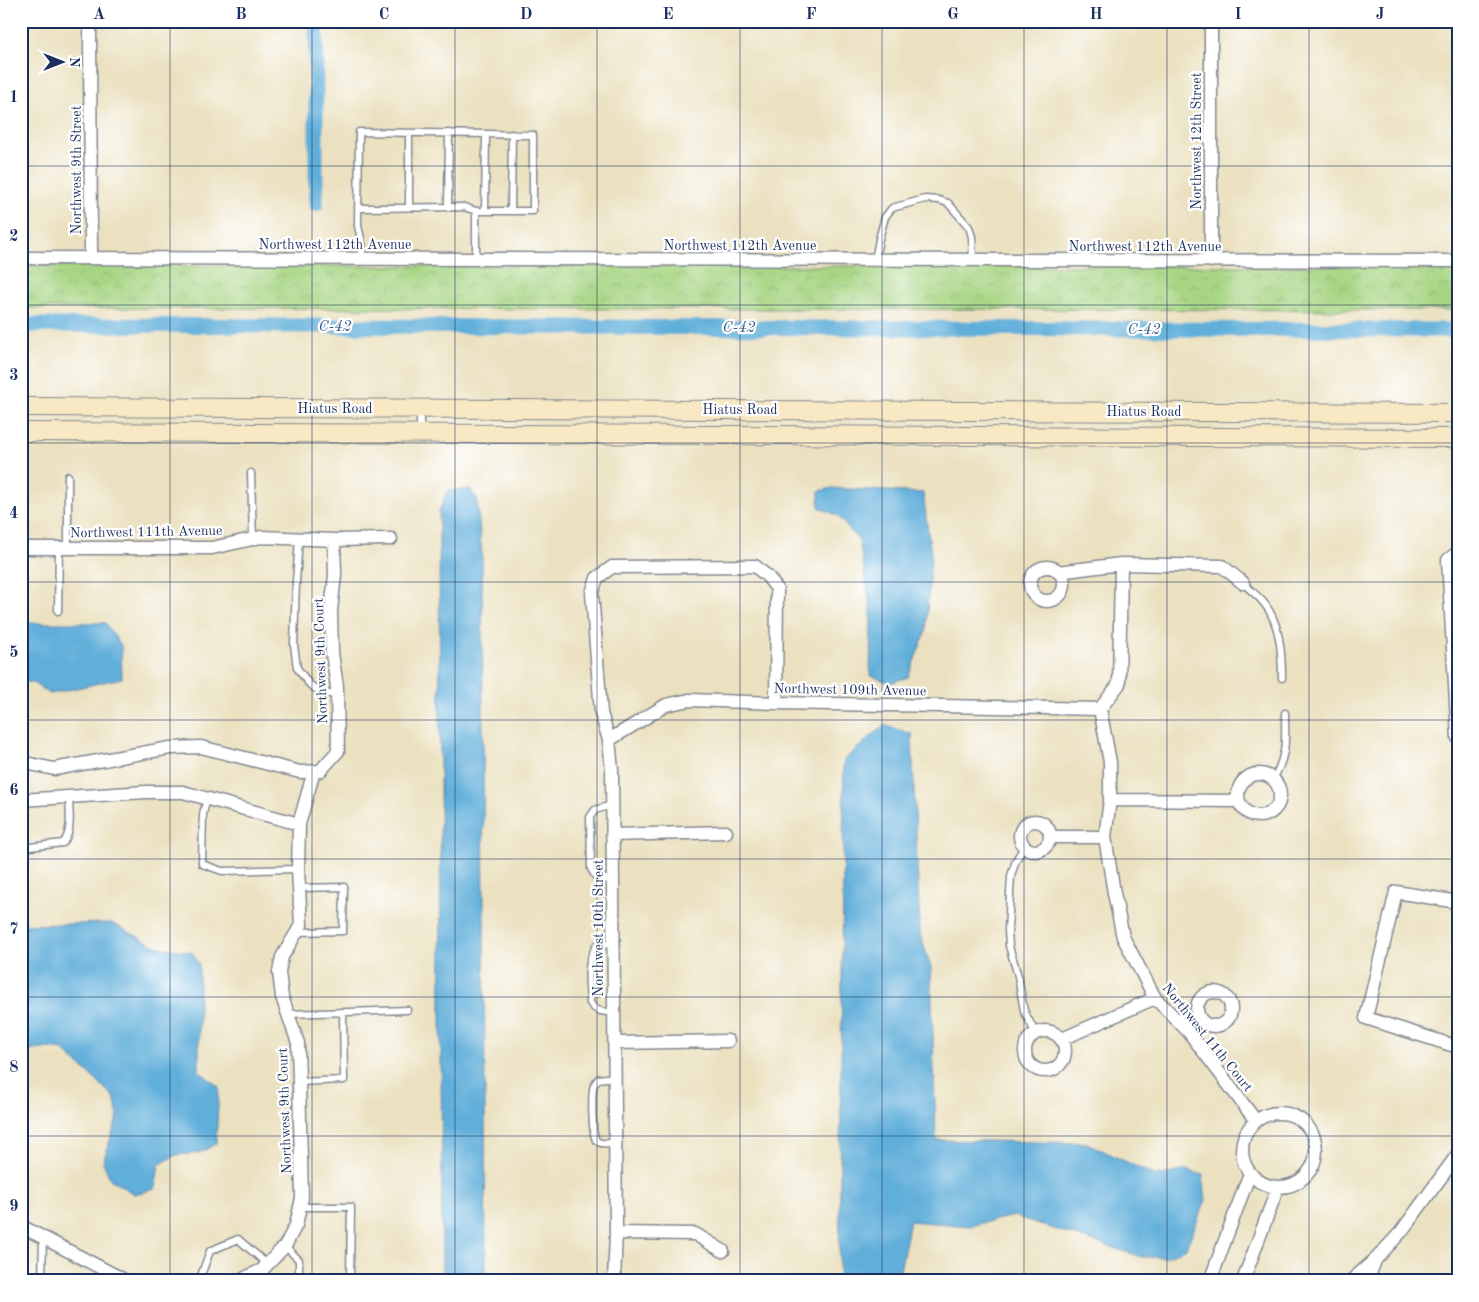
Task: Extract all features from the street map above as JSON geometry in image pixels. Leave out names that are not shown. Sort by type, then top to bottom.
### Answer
[{"type":"main road","name":"Hiatus Road","points":[[21,407],[1458,413]]},
{"type":"main road","name":"Hiatus Road","points":[[21,432],[1458,438]]},
{"type":"street","name":"Northwest 9th Street","points":[[90,21],[91,258]]},
{"type":"street","name":"Northwest 12th Street","points":[[1211,21],[1211,261]]},
{"type":"street","name":"Northwest 112th Avenue","points":[[21,258],[1458,261]]},
{"type":"street","name":"Northwest 111th Avenue","points":[[21,548],[212,548],[261,537],[334,540],[391,539]]},
{"type":"street","name":"Northwest 9th Court","points":[[240,1281],[262,1270],[285,1246],[296,1225],[302,1198],[298,1043],[282,997],[279,972],[282,957],[301,925],[298,869],[299,824],[314,772],[320,771],[338,751],[337,695],[332,654],[331,611],[335,575],[334,540]]},
{"type":"street","points":[[1453,556],[1458,738]]},
{"type":"street","points":[[1100,709],[1119,684],[1121,564]]},
{"type":"street","points":[[1058,572],[1121,564],[1222,566],[1243,583]]},
{"type":"street","name":"Northwest 10th Street","points":[[614,1281],[616,1232],[612,770],[609,740],[601,714],[592,602],[592,593],[598,578],[612,567],[755,566],[768,577],[776,589],[776,703]]},
{"type":"street","name":"Northwest 109th Avenue","points":[[609,740],[666,706],[689,700],[1100,709]]},
{"type":"street","name":"Northwest 11th Court","points":[[1100,709],[1110,762],[1110,800],[1105,837],[1123,937],[1155,998],[1188,1031],[1256,1121]]},
{"type":"street","points":[[21,762],[54,769],[170,748],[201,747],[300,772],[314,772]]},
{"type":"street","points":[[1261,773],[1273,779],[1280,791],[1280,798],[1273,811],[1260,816],[1253,816],[1238,801],[1239,787],[1242,781],[1248,776],[1261,773]]},
{"type":"street","points":[[21,800],[146,792],[183,792],[299,824]]},
{"type":"street","points":[[1110,800],[1238,801]]},
{"type":"street","points":[[1031,821],[1045,825],[1050,837],[1042,850],[1032,851],[1024,847],[1019,838],[1022,827],[1031,821]]},
{"type":"street","points":[[612,835],[726,832]]},
{"type":"street","points":[[1050,837],[1105,837]]},
{"type":"street","points":[[1458,902],[1396,892],[1366,1018],[1458,1048]]},
{"type":"street","points":[[1062,1039],[1155,998]]},
{"type":"street","points":[[1188,1031],[1201,1020]]},
{"type":"street","points":[[1045,1030],[1054,1032],[1062,1039],[1065,1048],[1064,1058],[1058,1066],[1049,1070],[1040,1070],[1031,1066],[1026,1058],[1025,1048],[1028,1039],[1035,1032],[1045,1030]]},
{"type":"street","points":[[614,1042],[728,1041]]},
{"type":"street","points":[[1280,1112],[1294,1116],[1306,1124],[1314,1136],[1316,1151],[1313,1165],[1304,1177],[1292,1184],[1278,1187],[1258,1180],[1250,1173],[1244,1163],[1243,1140],[1248,1129],[1256,1121],[1266,1115],[1280,1112]]},
{"type":"street","points":[[1351,1281],[1376,1259],[1401,1232],[1458,1154]]},
{"type":"street","points":[[1210,1281],[1250,1173]]},
{"type":"street","points":[[1242,1281],[1278,1187]]},
{"type":"street","points":[[21,1226],[126,1281]]},
{"type":"street","points":[[616,1232],[695,1234],[723,1251]]},
{"type":"street","points":[[1367,1281],[1376,1259]]},
{"type":"lane","points":[[358,208],[464,207],[476,211],[533,211],[533,135],[359,132],[358,208],[358,226],[362,243],[362,259]]},
{"type":"lane","points":[[409,133],[409,207]]},
{"type":"lane","points":[[448,207],[449,133]]},
{"type":"lane","points":[[485,211],[486,134]]},
{"type":"lane","points":[[511,211],[512,134]]},
{"type":"lane","points":[[875,260],[885,217],[892,208],[925,199],[948,203],[969,227],[972,237],[973,261]]},
{"type":"lane","points":[[476,211],[476,260]]},
{"type":"lane","points":[[420,408],[420,433]]},
{"type":"lane","points":[[251,473],[252,539]]},
{"type":"lane","points":[[58,611],[68,476]]},
{"type":"lane","points":[[299,538],[294,646],[298,668],[310,685],[322,693],[337,695]]},
{"type":"lane","points":[[1243,583],[1263,602],[1275,623],[1282,658],[1282,678]]},
{"type":"lane","points":[[1273,779],[1285,755],[1285,713]]},
{"type":"lane","points":[[21,848],[63,844],[69,830],[69,797]]},
{"type":"lane","points":[[207,798],[204,814],[202,864],[222,871],[298,869]]},
{"type":"lane","points":[[612,805],[595,810],[590,817],[591,869],[596,877],[613,881]]},
{"type":"lane","points":[[1024,847],[1016,860],[1011,876],[1008,930],[1009,946],[1018,976],[1024,1011],[1035,1032]]},
{"type":"lane","points":[[297,932],[343,931],[344,887],[299,888]]},
{"type":"lane","points":[[613,944],[597,945],[589,963],[590,1003],[593,1008],[600,1012],[614,1012]]},
{"type":"lane","points":[[288,1014],[407,1010]]},
{"type":"lane","points":[[299,1082],[344,1080],[343,1012]]},
{"type":"lane","points":[[614,1077],[598,1079],[594,1086],[593,1095],[596,1140],[601,1144],[615,1144]]},
{"type":"lane","points":[[300,1207],[351,1207],[350,1281]]},
{"type":"lane","points":[[42,1281],[43,1238]]},
{"type":"lane","points":[[199,1281],[210,1251],[238,1239],[267,1264]]},
{"type":"lane","points":[[285,1246],[299,1260],[299,1281]]},
{"type":"green space","points":[[21,266],[1458,266],[1458,310],[21,308]]},
{"type":"water","points":[[832,488],[923,493],[931,554],[926,631],[908,677],[890,683],[870,675],[871,611],[859,541],[838,516],[819,507],[819,491]]},
{"type":"water","points":[[470,489],[477,499],[482,556],[486,1281],[442,1281],[439,512],[447,491]]},
{"type":"water","points":[[21,623],[105,623],[121,645],[122,678],[50,694],[32,682],[21,682]]},
{"type":"water","points":[[884,725],[912,734],[920,934],[931,967],[936,1140],[1087,1143],[1156,1176],[1187,1170],[1203,1175],[1206,1200],[1186,1248],[1167,1257],[1142,1257],[1014,1216],[969,1226],[910,1221],[898,1281],[839,1281],[844,760]]},
{"type":"water","points":[[111,923],[158,947],[192,952],[199,965],[199,1071],[219,1087],[216,1144],[199,1153],[176,1155],[159,1165],[155,1189],[134,1194],[110,1179],[103,1162],[118,1116],[114,1097],[63,1050],[49,1048],[21,1052],[21,925]]},
{"type":"waterway","points":[[316,21],[316,204]]},
{"type":"waterway","name":"C-42","points":[[21,325],[1458,330]]}]
